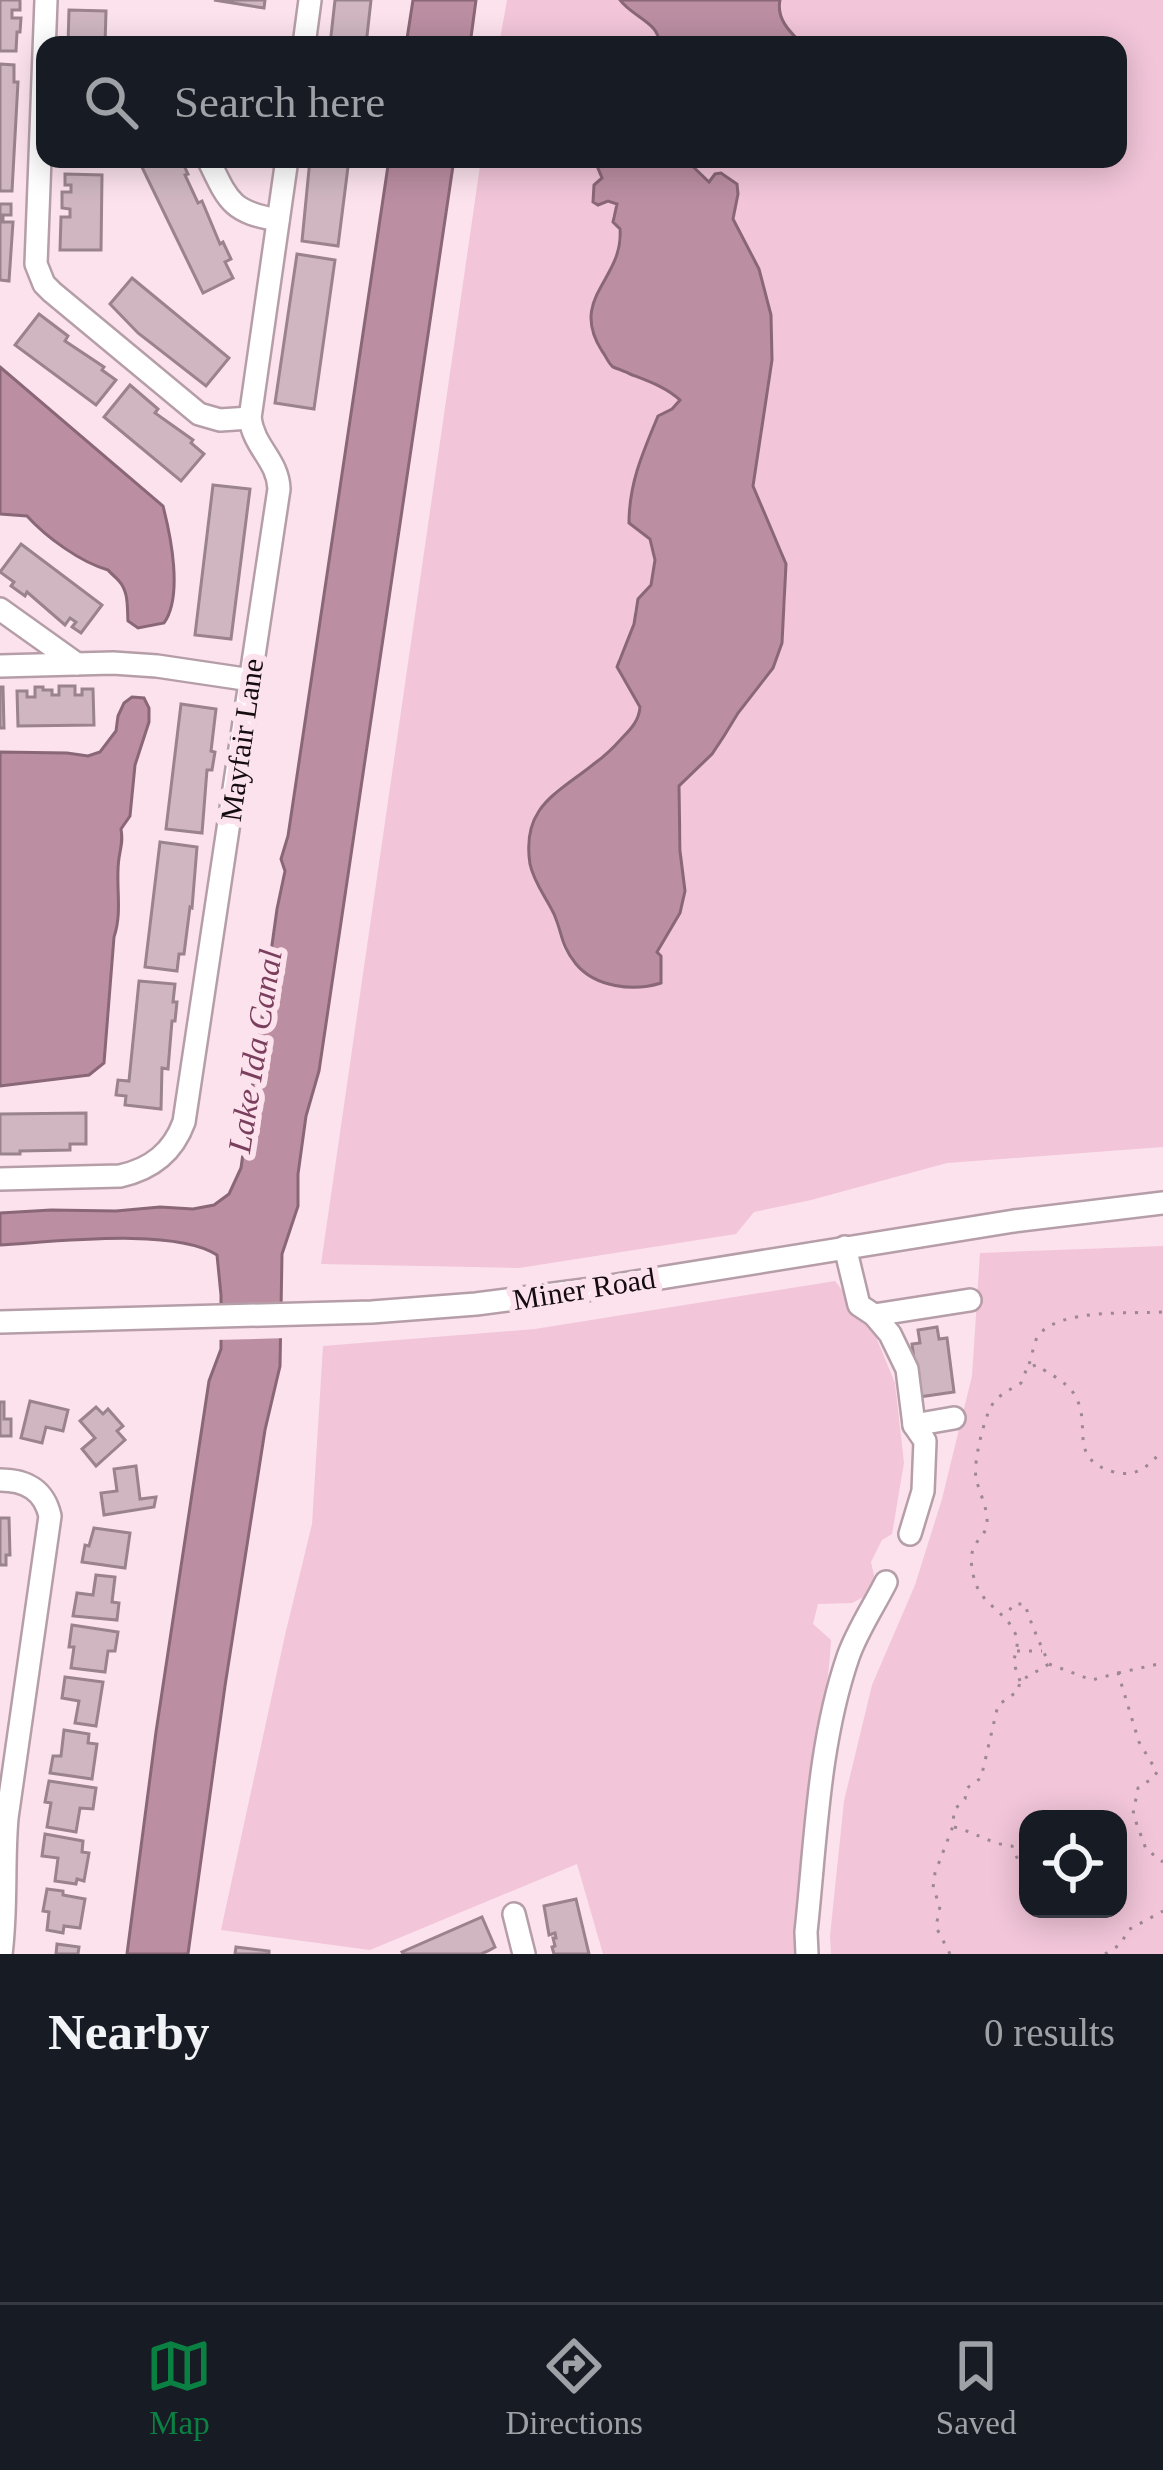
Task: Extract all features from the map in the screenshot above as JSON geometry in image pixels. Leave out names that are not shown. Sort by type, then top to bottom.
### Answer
[{"type":"street","points":[[45,36],[46,0]]},
{"type":"street","points":[[305,36],[310,0]]},
{"type":"street","points":[[40,168],[39,274],[52,292],[199,414],[220,420],[250,418],[286,168]]},
{"type":"street","points":[[212,168],[227,199],[249,215],[278,220]]},
{"type":"street","name":"Mayfair Lane","points":[[0,1179],[133,1173],[165,1154],[180,1134],[279,488],[275,466],[255,439],[250,418]]},
{"type":"street","points":[[0,608],[77,664]]},
{"type":"street","points":[[0,666],[157,666],[251,680]]},
{"type":"street","name":"Miner Road","points":[[0,1322],[404,1310],[518,1299],[1014,1221],[1163,1203]]},
{"type":"street","points":[[845,1247],[859,1305],[890,1334],[907,1369],[914,1425],[925,1441],[923,1491],[910,1534]]},
{"type":"street","points":[[874,1315],[970,1300]]},
{"type":"street","points":[[914,1425],[954,1418]]},
{"type":"street","points":[[0,1480],[22,1481],[32,1487],[50,1516],[7,1818],[1,1954]]},
{"type":"street","points":[[807,1954],[819,1794],[829,1735],[848,1654],[886,1582]]},
{"type":"street","points":[[514,1914],[524,1954]]},
{"type":"path","points":[[950,1954],[936,1927],[940,1906],[933,1888],[935,1873],[954,1810],[965,1799],[967,1788],[981,1778],[998,1705],[1018,1690],[1020,1682],[1012,1661],[1017,1651],[1015,1633],[1006,1615],[976,1588],[972,1567],[973,1548],[986,1528],[975,1464],[990,1408],[1004,1392],[1022,1383],[1042,1331],[1071,1318],[1163,1312]]},
{"type":"path","points":[[1028,1368],[1036,1365],[1073,1391],[1085,1452],[1101,1468],[1122,1474],[1139,1472],[1163,1450]]},
{"type":"path","points":[[1006,1615],[1013,1604],[1025,1604],[1049,1664],[1092,1680],[1163,1663]]},
{"type":"path","points":[[1017,1651],[1044,1651]]},
{"type":"path","points":[[1020,1682],[1049,1664]]},
{"type":"path","points":[[1118,1673],[1139,1742],[1157,1772],[1138,1788],[1133,1814],[1146,1849],[1163,1862]]},
{"type":"path","points":[[952,1826],[996,1845],[1012,1846],[1019,1863]]},
{"type":"path","points":[[1105,1954],[1121,1944],[1128,1930],[1163,1911]]},
{"type":"shaded area","points":[[413,0],[476,0],[471,36],[407,36]]},
{"type":"shaded area","points":[[507,0],[1163,0],[1163,1147],[947,1163],[754,1212],[736,1234],[519,1268],[321,1264],[480,168],[598,168],[602,178],[592,193],[598,205],[617,204],[612,217],[620,244],[599,287],[613,367],[669,390],[680,400],[672,409],[636,530],[650,539],[655,560],[651,585],[634,610],[634,624],[618,659],[619,674],[640,707],[636,720],[605,756],[553,792],[541,892],[553,912],[563,948],[584,974],[609,984],[661,983],[657,952],[680,913],[679,786],[712,753],[773,668],[782,643],[786,564],[753,486],[772,360],[771,315],[741,233],[713,179],[709,183],[694,168],[1127,168],[1127,36],[501,36]]},
{"type":"shaded area","points":[[620,0],[780,0],[782,19],[795,36],[658,36]]},
{"type":"shaded area","points":[[388,168],[453,168],[319,1071],[306,1116],[298,1206],[282,1254],[280,1366],[265,1430],[188,1954],[127,1954],[209,1381],[221,1349],[217,1255],[198,1246],[144,1239],[0,1245],[0,1213],[193,1209],[214,1205],[229,1194],[241,1168],[285,871],[281,859]]},
{"type":"shaded area","points":[[598,168],[694,168],[709,182],[721,173],[737,184],[733,219],[759,269],[771,315],[772,360],[753,486],[786,564],[782,643],[773,668],[712,754],[679,786],[685,891],[680,913],[657,952],[661,983],[639,987],[615,986],[593,978],[576,964],[537,884],[529,844],[531,828],[545,803],[613,748],[638,716],[640,707],[617,667],[638,599],[651,585],[655,560],[650,539],[629,523],[631,494],[658,416],[680,400],[613,367],[593,332],[594,302],[619,247],[620,229],[613,222],[617,204],[593,202],[594,185],[602,178]]},
{"type":"shaded area","points":[[0,367],[163,506],[174,582],[164,623],[138,628],[128,621],[124,590],[108,570],[64,548],[27,516],[0,514]]},
{"type":"shaded area","points":[[132,697],[144,698],[149,722],[135,765],[130,816],[121,829],[104,1063],[89,1075],[0,1086],[0,752],[88,756],[100,752],[116,731],[124,703]]},
{"type":"shaded area","points":[[1163,1246],[1163,1954],[831,1954],[844,1801],[872,1685],[915,1585],[972,1376],[980,1253]]},
{"type":"shaded area","points":[[835,1281],[874,1332],[895,1383],[904,1463],[892,1534],[882,1540],[871,1562],[873,1592],[852,1603],[818,1604],[813,1624],[831,1640],[805,1824],[800,1954],[603,1954],[577,1864],[370,1950],[221,1930],[312,1524],[323,1346],[535,1329]]},
{"type":"pier","points":[[287,1302],[288,1338],[215,1340],[215,1304]]},
{"type":"building","points":[[0,0],[20,0],[20,10],[12,10],[12,18],[21,18],[16,51],[0,51]]},
{"type":"building","points":[[214,0],[265,0],[264,8]]},
{"type":"building","points":[[335,0],[371,0],[367,36],[331,36]]},
{"type":"building","points":[[69,10],[106,11],[105,36],[68,36]]},
{"type":"building","points":[[0,64],[14,65],[14,82],[18,82],[12,191],[0,191]]},
{"type":"building","points":[[142,168],[185,168],[198,203],[202,201],[220,244],[223,242],[233,278],[203,293]]},
{"type":"building","points":[[309,168],[348,168],[338,246],[302,241]]},
{"type":"building","points":[[65,174],[102,175],[101,250],[60,250],[61,217],[70,217],[70,209],[62,208],[62,192],[71,192]]},
{"type":"building","points":[[0,204],[11,204],[11,215],[3,215],[3,222],[13,222],[9,281],[0,280]]},
{"type":"building","points":[[297,254],[335,260],[314,409],[275,403]]},
{"type":"building","points":[[132,278],[229,358],[206,386],[138,333],[110,304]]},
{"type":"building","points":[[39,314],[116,380],[96,405],[15,345]]},
{"type":"building","points":[[130,385],[204,454],[181,481],[104,417]]},
{"type":"building","points":[[213,485],[250,489],[231,639],[195,635]]},
{"type":"building","points":[[21,544],[102,605],[81,633],[72,627],[76,622],[70,618],[65,625],[27,592],[25,596],[11,586],[14,582],[0,572]]},
{"type":"building","points":[[59,686],[75,686],[75,695],[93,689],[94,725],[18,726],[17,691],[35,697],[35,687],[43,687],[59,695]]},
{"type":"building","points":[[3,687],[4,728],[0,728]]},
{"type":"building","points":[[181,704],[216,709],[211,751],[215,752],[212,770],[207,770],[202,833],[166,829]]},
{"type":"building","points":[[160,842],[197,847],[192,908],[177,971],[145,967]]},
{"type":"building","points":[[139,981],[175,984],[175,1021],[168,1069],[162,1068],[161,1109],[125,1105],[126,1096],[116,1095],[118,1080],[129,1081]]},
{"type":"building","points":[[86,1113],[86,1144],[70,1144],[70,1150],[0,1154],[0,1114]]},
{"type":"building","points":[[937,1327],[939,1339],[947,1338],[954,1392],[919,1397],[912,1344],[920,1343],[918,1330]]},
{"type":"building","points":[[30,1401],[68,1410],[63,1431],[46,1427],[42,1443],[21,1438]]},
{"type":"building","points":[[0,1402],[4,1402],[4,1419],[11,1419],[11,1436],[0,1436]]},
{"type":"building","points":[[96,1407],[103,1414],[108,1409],[123,1426],[117,1431],[125,1440],[96,1466],[82,1449],[95,1438],[80,1421]]},
{"type":"building","points":[[136,1466],[140,1499],[156,1497],[154,1507],[104,1515],[101,1493],[117,1491],[114,1469]]},
{"type":"building","points":[[0,1518],[9,1518],[6,1565],[0,1565]]},
{"type":"building","points":[[94,1528],[130,1533],[125,1568],[82,1562]]},
{"type":"building","points":[[96,1575],[115,1577],[112,1602],[119,1603],[117,1620],[73,1616],[77,1593],[93,1595]]},
{"type":"building","points":[[72,1625],[118,1632],[115,1651],[108,1651],[105,1672],[71,1668]]},
{"type":"building","points":[[65,1677],[103,1682],[96,1726],[75,1723],[79,1701],[62,1698]]},
{"type":"building","points":[[64,1730],[89,1734],[88,1743],[97,1744],[92,1779],[50,1773],[53,1756],[61,1756]]},
{"type":"building","points":[[49,1781],[96,1788],[93,1809],[80,1808],[76,1832],[47,1827]]},
{"type":"building","points":[[45,1834],[83,1841],[82,1852],[89,1853],[84,1881],[55,1881],[58,1858],[42,1856]]},
{"type":"building","points":[[47,1889],[85,1899],[80,1928],[64,1926],[63,1933],[47,1930],[49,1912],[43,1911]]},
{"type":"building","points":[[576,1899],[589,1954],[554,1954],[555,1933],[549,1935],[544,1906]]},
{"type":"building","points":[[482,1917],[495,1947],[488,1951],[402,1952]]},
{"type":"building","points":[[57,1944],[79,1947],[78,1954],[56,1954]]},
{"type":"building","points":[[236,1947],[269,1951],[269,1954],[235,1954]]},
{"type":"water label","name":"Lake Ida Canal","points":[[254,1051]]}]
